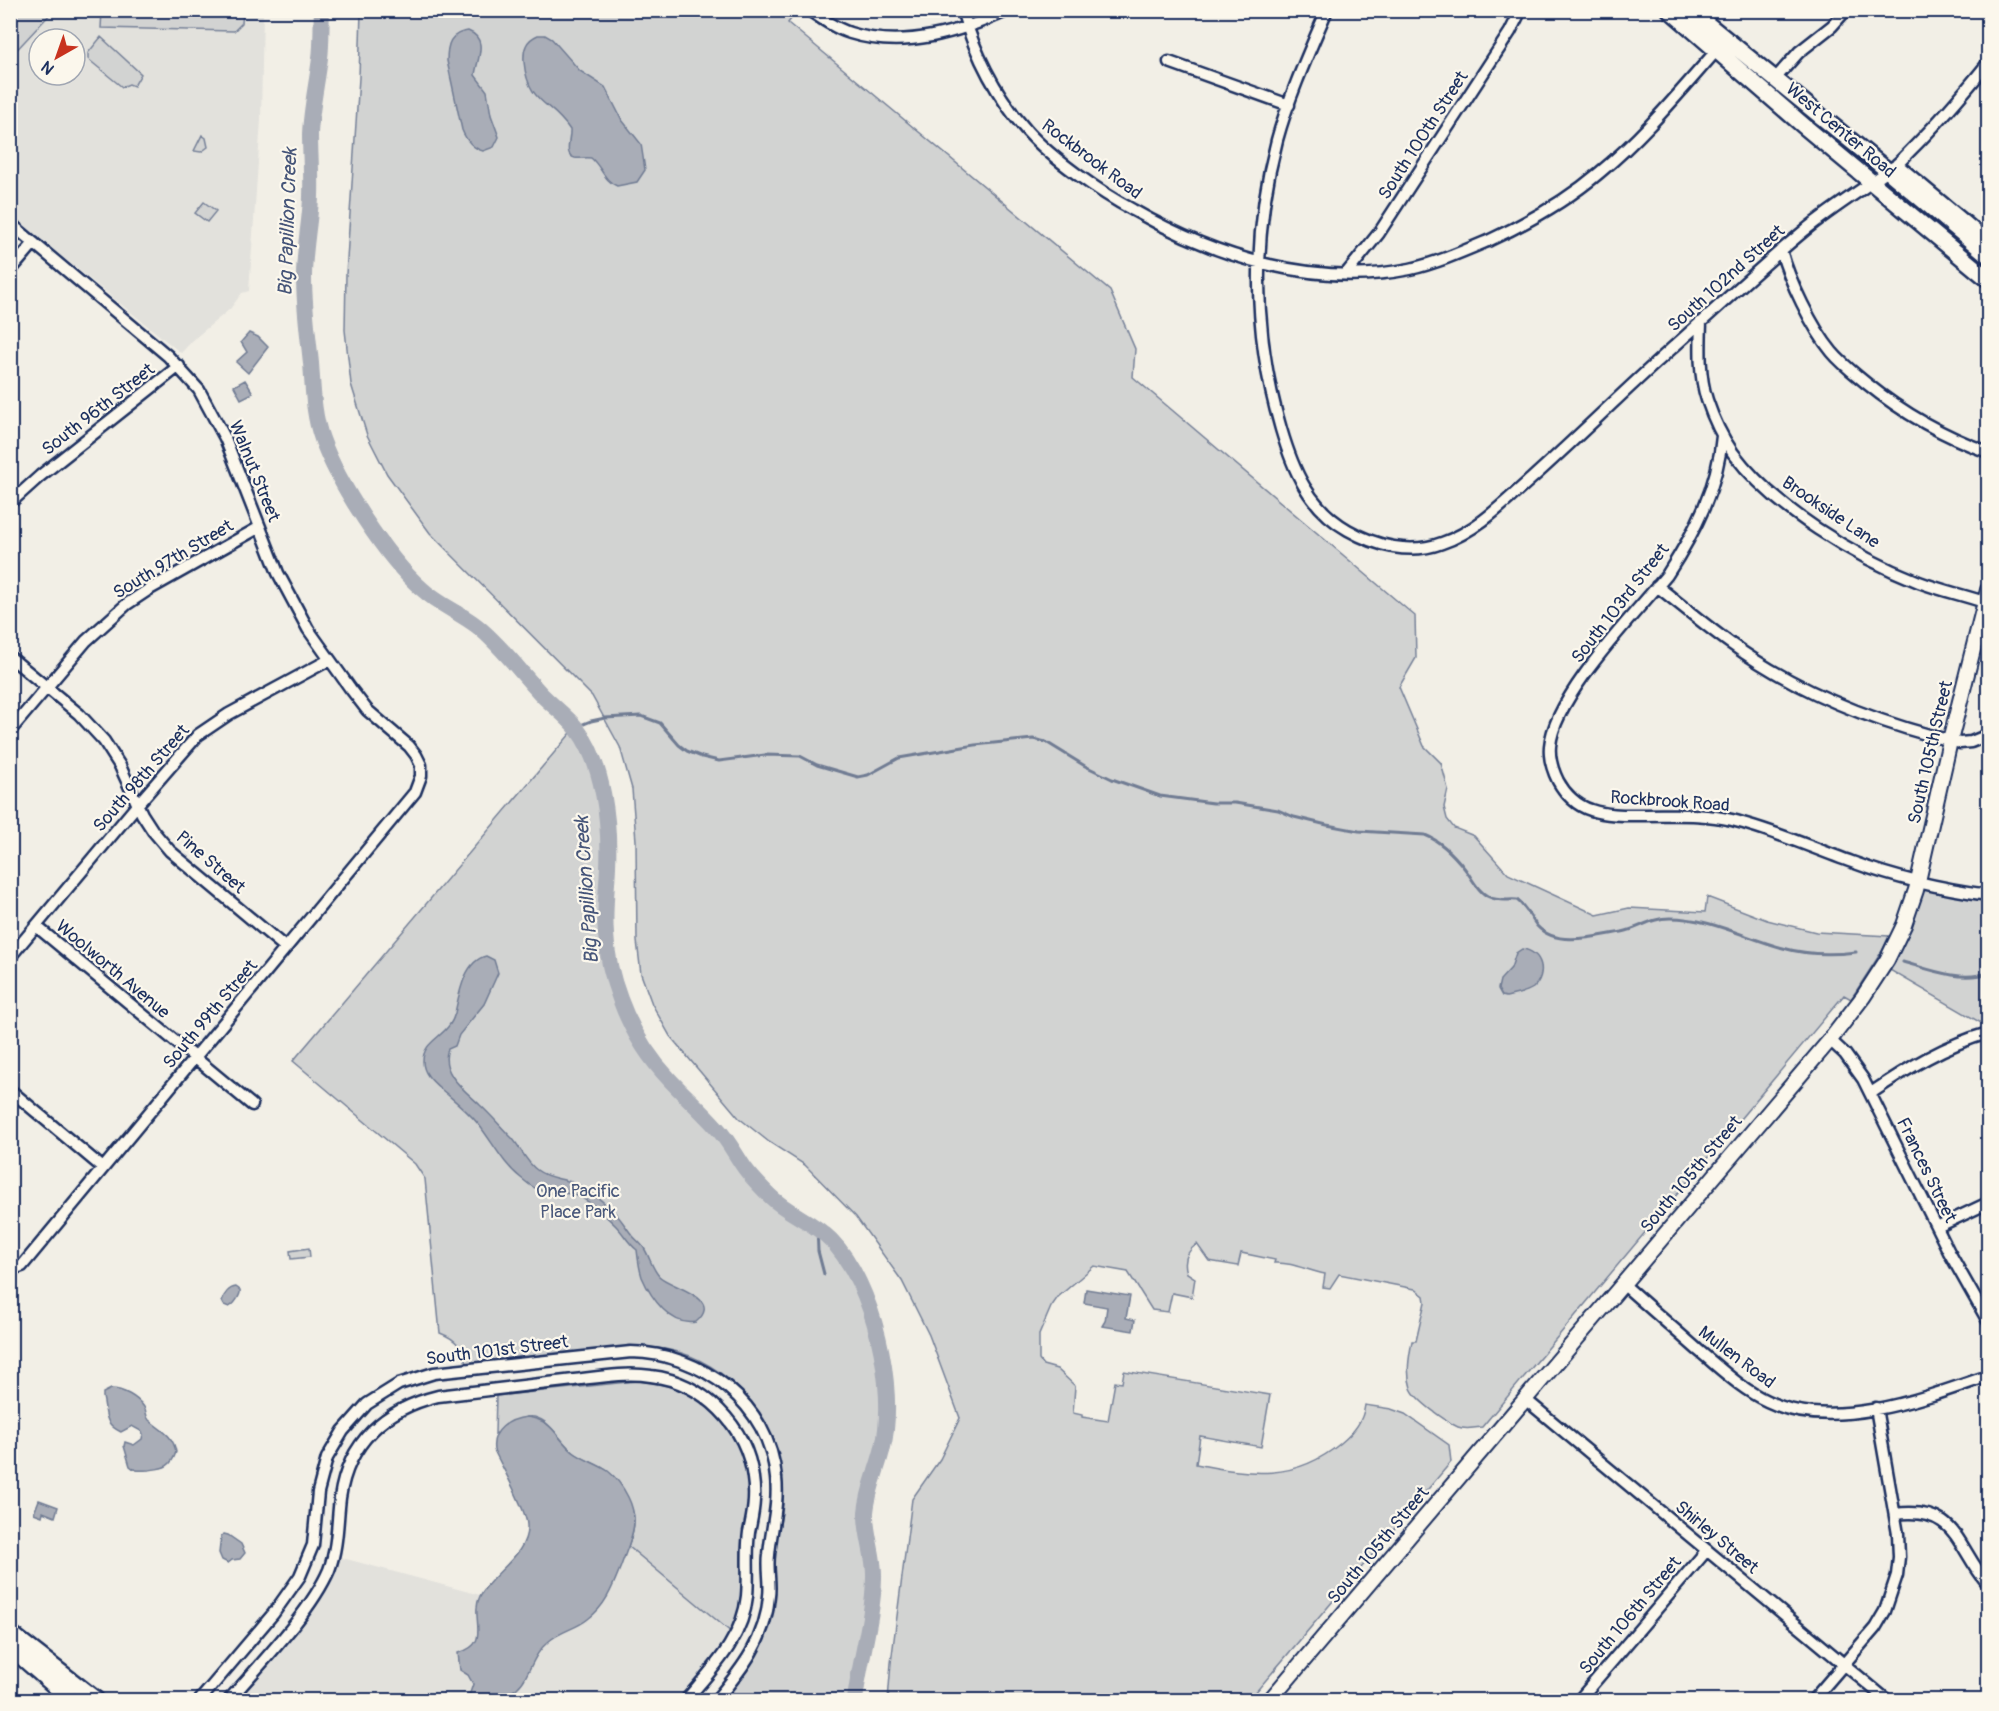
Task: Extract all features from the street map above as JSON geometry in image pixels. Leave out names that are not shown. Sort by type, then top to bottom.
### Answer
[{"type":"main road","name":"West Center Road","points":[[1670,10],[1804,126],[1989,279]]},
{"type":"main road","name":"West Center Road","points":[[1690,10],[1774,80],[1892,168],[1989,255]]},
{"type":"main road","points":[[10,1633],[96,1701]]},
{"type":"main road","points":[[10,1644],[71,1701]]},
{"type":"street","points":[[809,10],[842,30],[876,39],[930,37],[968,27],[1009,10]]},
{"type":"street","name":"Rockbrook Road","points":[[962,10],[982,62],[998,91],[1027,130],[1050,153],[1115,201],[1183,237],[1243,258],[1310,272],[1346,274],[1372,274],[1409,269],[1445,258],[1502,234],[1558,204],[1627,149],[1658,118],[1717,50]]},
{"type":"street","points":[[1259,262],[1259,244],[1278,137],[1327,10]]},
{"type":"street","name":"South 100th Street","points":[[1346,274],[1379,233],[1510,32],[1521,10]]},
{"type":"street","points":[[1774,80],[1798,52],[1832,26],[1846,10]]},
{"type":"street","points":[[1169,62],[1289,105]]},
{"type":"street","name":"South 102nd Street","points":[[1259,262],[1258,291],[1262,339],[1272,399],[1296,472],[1310,497],[1320,509],[1344,528],[1359,536],[1389,546],[1413,549],[1443,543],[1485,519],[1781,250],[1806,229],[1892,168],[1987,70]]},
{"type":"street","points":[[1892,168],[1989,240]]},
{"type":"street","name":"Walnut Street","points":[[10,223],[179,366],[199,390],[217,421],[291,601],[329,660],[368,710],[409,746],[416,755],[421,768]]},
{"type":"street","points":[[10,271],[34,243]]},
{"type":"street","points":[[1781,250],[1794,286],[1813,322],[1839,359],[1889,402],[1908,414],[1953,438],[1989,452]]},
{"type":"street","name":"Brookside Lane","points":[[1701,323],[1700,345],[1704,389],[1722,435],[1748,470],[1773,494],[1839,542],[1879,564],[1921,582],[1987,596]]},
{"type":"street","name":"South 96th Street","points":[[10,502],[179,366]]},
{"type":"street","name":"South 103rd Street","points":[[1575,688],[1679,556],[1710,494],[1720,457],[1722,435]]},
{"type":"street","name":"South 97th Street","points":[[10,731],[86,640],[127,604],[260,526]]},
{"type":"street","points":[[1657,586],[1731,644],[1791,680],[1845,706],[1950,741],[1971,742],[1989,735]]},
{"type":"street","name":"South 105th Street","points":[[1269,1701],[1830,1040],[1863,997],[1887,960],[1904,925],[1918,881],[1950,741],[1987,596]]},
{"type":"street","name":"Pine Street","points":[[10,657],[79,714],[104,741],[120,766],[153,831],[170,851],[286,948]]},
{"type":"street","name":"South 98th Street","points":[[10,957],[182,752],[207,729],[229,714],[329,660]]},
{"type":"street","name":"Rockbrook Road","points":[[1575,688],[1556,723],[1550,747],[1557,778],[1566,792],[1580,805],[1594,811],[1611,814],[1684,815],[1732,820],[1862,866],[1918,881],[1989,895]]},
{"type":"street","name":"South 99th Street","points":[[10,1270],[22,1266],[415,792],[421,776],[421,768]]},
{"type":"street","name":"Woolworth Avenue","points":[[36,926],[252,1106]]},
{"type":"street","points":[[1871,1093],[1911,1066],[1942,1050],[1989,1033]]},
{"type":"street","name":"Frances Street","points":[[1830,1040],[1855,1066],[1871,1093],[1937,1227],[1989,1321]]},
{"type":"street","points":[[10,1090],[103,1167]]},
{"type":"street","points":[[1937,1227],[1989,1203]]},
{"type":"street","name":"Mullen Road","points":[[1623,1284],[1729,1376],[1767,1401],[1790,1410],[1818,1414],[1844,1414],[1952,1389],[1989,1376]]},
{"type":"street","name":"South 101st Street","points":[[200,1701],[277,1608],[300,1576],[313,1545],[319,1484],[332,1447],[354,1416],[382,1393],[399,1384],[434,1373],[631,1352],[659,1353],[682,1360],[708,1372],[727,1386],[747,1407],[764,1435],[774,1463],[777,1502],[769,1556],[770,1596],[763,1629],[747,1662],[716,1701]]},
{"type":"street","points":[[229,1701],[298,1618],[329,1570],[335,1550],[340,1496],[349,1466],[361,1444],[371,1432],[408,1405],[438,1396],[632,1374],[669,1379],[690,1388],[713,1404],[729,1421],[741,1439],[752,1468],[754,1501],[747,1547],[747,1598],[742,1620],[722,1658],[686,1701]]},
{"type":"street","name":"Shirley Street","points":[[1525,1400],[1887,1701]]},
{"type":"street","points":[[1813,1701],[1875,1628],[1885,1611],[1897,1575],[1899,1546],[1895,1514],[1876,1408]]},
{"type":"street","points":[[1895,1514],[1923,1513],[1946,1524],[1956,1534],[1989,1584]]},
{"type":"street","name":"South 106th Street","points":[[1579,1701],[1707,1550]]},
{"type":"shaded area","points":[[53,11],[263,11],[261,120],[249,291],[242,293],[230,309],[195,338],[181,353],[11,215],[11,56],[27,39],[27,87],[87,87],[87,27],[38,27]]},
{"type":"shaded area","points":[[468,31],[478,39],[480,44],[475,75],[487,91],[491,115],[499,137],[494,147],[483,151],[470,143],[462,130],[447,61],[448,49],[453,37]]},
{"type":"shaded area","points":[[538,35],[545,35],[552,39],[580,71],[605,87],[622,120],[641,144],[645,170],[637,182],[617,186],[609,181],[591,158],[575,158],[569,154],[570,130],[563,120],[535,94],[526,76],[525,49],[528,42]]},
{"type":"shaded area","points":[[249,333],[258,337],[268,347],[248,373],[236,362],[247,352],[241,342]]},
{"type":"shaded area","points":[[245,380],[253,393],[241,399],[234,386]]},
{"type":"shaded area","points":[[1522,949],[1534,954],[1541,964],[1538,982],[1533,988],[1523,993],[1502,996],[1498,989],[1500,980],[1511,968],[1516,953]]},
{"type":"shaded area","points":[[486,956],[494,960],[498,973],[484,1004],[459,1035],[455,1046],[448,1049],[446,1058],[450,1074],[512,1138],[537,1170],[581,1187],[613,1210],[643,1246],[659,1276],[700,1299],[704,1306],[703,1313],[696,1322],[678,1320],[656,1302],[642,1277],[637,1250],[608,1218],[576,1195],[545,1192],[524,1181],[503,1160],[475,1120],[427,1074],[423,1061],[427,1048],[452,1021],[461,988],[472,964]]},
{"type":"shaded area","points":[[236,1287],[240,1290],[237,1300],[229,1307],[224,1305],[222,1301],[225,1294]]},
{"type":"shaded area","points":[[1086,1289],[1130,1296],[1126,1318],[1135,1320],[1133,1331],[1102,1326],[1107,1307],[1084,1303]]},
{"type":"shaded area","points":[[111,1389],[125,1392],[138,1400],[149,1420],[166,1433],[176,1452],[169,1464],[162,1468],[149,1470],[136,1470],[130,1466],[125,1442],[134,1445],[142,1439],[143,1434],[132,1426],[121,1432],[108,1421],[103,1393]]},
{"type":"shaded area","points":[[527,1417],[550,1426],[569,1449],[608,1471],[614,1477],[632,1506],[633,1532],[612,1588],[594,1614],[553,1638],[544,1646],[515,1690],[489,1699],[462,1700],[470,1693],[473,1684],[468,1675],[460,1670],[458,1653],[469,1649],[475,1643],[478,1629],[477,1604],[480,1596],[516,1554],[526,1536],[526,1518],[494,1450],[495,1437],[498,1431],[508,1423]]},
{"type":"shaded area","points":[[39,1500],[58,1507],[55,1517],[43,1512],[42,1516],[34,1513]]},
{"type":"shaded area","points":[[224,1534],[241,1544],[245,1553],[240,1559],[228,1563],[222,1560],[219,1553],[221,1536]]},
{"type":"shaded area","points":[[628,1546],[732,1633],[678,1700],[489,1700],[514,1690],[526,1677],[536,1655],[548,1641],[587,1620],[599,1609],[610,1593]]},
{"type":"shaded area","points":[[339,1557],[480,1595],[478,1636],[469,1650],[459,1654],[465,1672],[473,1684],[470,1693],[462,1700],[238,1700],[323,1595]]},
{"type":"green space","points":[[10,11],[53,11],[38,27],[27,27],[27,39],[11,56]]},
{"type":"green space","points":[[102,11],[243,11],[242,23],[234,31],[101,28]]},
{"type":"green space","points":[[361,11],[797,11],[788,23],[1110,291],[1135,349],[1133,377],[1415,616],[1416,658],[1399,687],[1424,746],[1441,763],[1448,789],[1444,807],[1447,819],[1454,828],[1474,836],[1508,874],[1597,915],[1629,908],[1705,912],[1707,897],[1767,920],[1816,932],[1889,936],[1851,999],[1844,995],[1482,1427],[1458,1427],[1439,1416],[1411,1388],[1408,1371],[1410,1353],[1412,1341],[1416,1341],[1425,1302],[1424,1296],[1415,1289],[1339,1274],[1330,1288],[1323,1287],[1325,1274],[1241,1253],[1238,1266],[1209,1261],[1197,1244],[1188,1253],[1186,1260],[1187,1273],[1195,1278],[1192,1297],[1172,1293],[1168,1312],[1152,1310],[1128,1272],[1094,1266],[1058,1297],[1039,1335],[1039,1360],[1043,1365],[1057,1369],[1075,1386],[1073,1413],[1082,1415],[1082,1417],[1108,1421],[1115,1382],[1122,1383],[1124,1371],[1270,1395],[1261,1447],[1200,1436],[1196,1464],[1235,1471],[1272,1472],[1289,1470],[1307,1464],[1324,1456],[1350,1435],[1360,1421],[1365,1405],[1391,1409],[1405,1414],[1449,1445],[1451,1462],[1249,1700],[888,1700],[912,1499],[940,1459],[960,1418],[929,1335],[902,1281],[856,1217],[805,1165],[769,1142],[739,1118],[670,1036],[652,1004],[641,974],[637,941],[636,841],[632,789],[620,747],[592,696],[430,533],[387,474],[367,435],[351,384],[345,330],[346,274],[359,78]]},
{"type":"green space","points":[[101,37],[141,74],[134,86],[129,84],[122,87],[88,59],[88,53]]},
{"type":"green space","points":[[202,135],[206,138],[208,147],[201,152],[194,151]]},
{"type":"green space","points":[[204,202],[216,211],[207,222],[195,213]]},
{"type":"green space","name":"One Pacific Place Park","points":[[576,727],[591,754],[604,799],[609,846],[605,908],[606,938],[614,981],[630,1022],[659,1068],[720,1130],[755,1181],[776,1201],[831,1239],[852,1269],[876,1327],[888,1384],[888,1407],[882,1453],[866,1512],[874,1577],[869,1624],[855,1700],[741,1700],[731,1691],[755,1658],[771,1622],[775,1594],[775,1551],[783,1501],[779,1462],[772,1439],[761,1417],[747,1398],[730,1380],[710,1366],[689,1355],[665,1349],[611,1348],[466,1365],[458,1345],[451,1338],[440,1333],[425,1179],[415,1164],[293,1061]]},
{"type":"green space","points":[[1922,888],[1988,901],[1988,1027],[1888,969]]},
{"type":"green space","points":[[309,1248],[310,1257],[291,1259],[290,1251]]},
{"type":"green space","points":[[637,1381],[660,1384],[682,1391],[709,1408],[730,1433],[744,1461],[748,1477],[749,1500],[741,1552],[742,1588],[732,1633],[628,1546],[634,1529],[634,1515],[625,1495],[610,1473],[573,1452],[541,1419],[527,1417],[495,1434],[496,1396]]},
{"type":"waterway","name":"Big Papillion Creek","points":[[322,10],[321,52],[310,134],[311,192],[304,288],[315,411],[329,457],[364,519],[393,559],[428,594],[486,634],[577,729],[586,743],[599,777],[608,832],[605,926],[609,959],[617,991],[629,1021],[654,1062],[721,1133],[756,1182],[777,1202],[831,1240],[846,1259],[870,1309],[884,1367],[887,1423],[866,1512],[874,1578],[871,1609],[855,1700]]},
{"type":"waterway","points":[[576,727],[605,718],[641,716],[660,723],[679,745],[702,757],[719,761],[765,755],[800,756],[817,765],[858,777],[868,775],[899,758],[975,745],[1033,739],[1046,742],[1085,766],[1112,779],[1160,796],[1213,803],[1235,803],[1278,810],[1294,817],[1359,831],[1425,835],[1452,854],[1485,895],[1496,899],[1517,900],[1537,926],[1545,933],[1555,937],[1577,939],[1601,936],[1670,918],[1699,921],[1801,952],[1829,954],[1856,952]]},
{"type":"waterway","points":[[1903,962],[1957,976],[1988,973]]},
{"type":"waterway","points":[[817,1227],[818,1251],[824,1274]]}]
